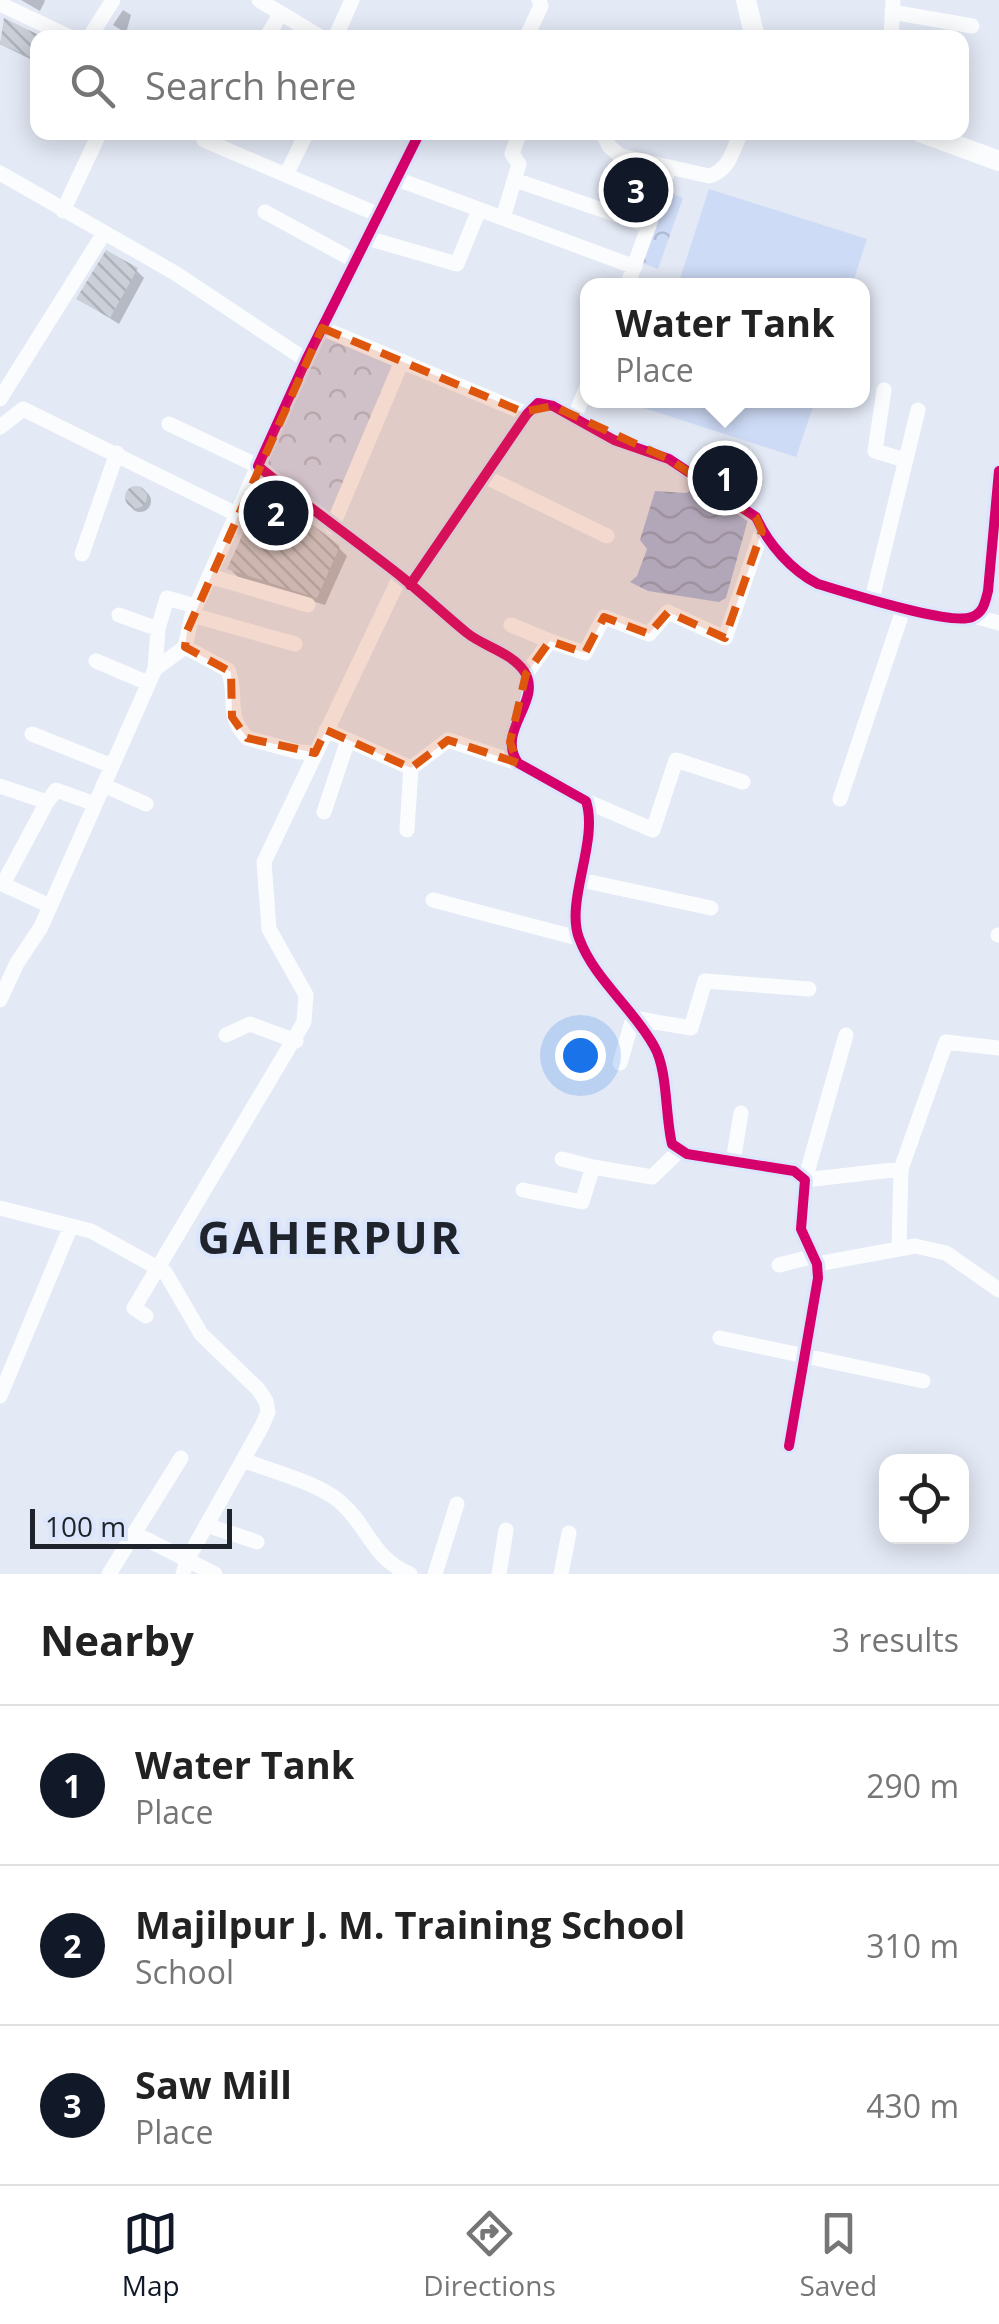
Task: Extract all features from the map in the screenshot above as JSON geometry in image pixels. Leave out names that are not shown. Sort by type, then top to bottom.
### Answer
[{"type":"main road","points":[[746,0],[753,30]]},
{"type":"main road","points":[[942,140],[999,161]]},
{"type":"street","points":[[94,30],[113,0]]},
{"type":"street","points":[[259,0],[307,30]]},
{"type":"street","points":[[339,30],[352,0]]},
{"type":"street","points":[[530,30],[542,6],[539,0]]},
{"type":"street","points":[[0,4],[55,30]]},
{"type":"street","points":[[892,6],[972,26]]},
{"type":"street","points":[[271,30],[280,15]]},
{"type":"street","points":[[63,211],[96,140]]},
{"type":"street","points":[[204,140],[379,215]]},
{"type":"street","points":[[286,175],[303,140]]},
{"type":"street","points":[[152,676],[185,647],[194,611],[306,360],[416,140]]},
{"type":"street","points":[[503,218],[519,164],[512,154],[517,140]]},
{"type":"street","points":[[605,140],[620,156],[698,175],[717,174],[727,164],[738,140]]},
{"type":"street","points":[[630,278],[669,169]]},
{"type":"street","points":[[0,173],[174,273],[306,360]]},
{"type":"street","points":[[397,180],[635,266]]},
{"type":"street","points":[[515,180],[649,226]]},
{"type":"street","points":[[368,238],[457,264],[479,210]]},
{"type":"street","points":[[265,212],[356,261]]},
{"type":"street","points":[[0,399],[104,234]]},
{"type":"street","points":[[322,328],[527,414]]},
{"type":"street","points":[[332,526],[402,362]]},
{"type":"street","points":[[884,390],[876,451],[906,460]]},
{"type":"street","points":[[146,1316],[134,1308],[156,1267],[304,1022],[306,995],[269,929],[264,862],[326,730],[405,580],[534,406],[544,403],[614,440],[669,459],[756,518],[762,531],[801,576],[818,584],[944,617],[974,616],[999,623]]},
{"type":"street","points":[[574,418],[580,403]]},
{"type":"street","points":[[0,427],[23,410],[236,514]]},
{"type":"street","points":[[872,599],[918,410]]},
{"type":"street","points":[[169,424],[258,466],[470,635],[519,664],[530,685],[510,742],[518,764]]},
{"type":"street","points":[[82,554],[117,453]]},
{"type":"street","points":[[974,616],[983,608],[988,591],[999,471]]},
{"type":"street","points":[[484,476],[607,536]]},
{"type":"street","points":[[511,625],[585,653],[604,617],[649,634],[668,612],[725,638],[762,531]]},
{"type":"street","points":[[209,576],[308,605]]},
{"type":"street","points":[[0,1000],[17,963],[37,935],[152,676],[167,598],[194,611],[295,644]]},
{"type":"street","points":[[840,799],[904,607]]},
{"type":"street","points":[[118,614],[158,629]]},
{"type":"street","points":[[526,674],[550,641]]},
{"type":"street","points":[[185,647],[228,670],[233,686],[232,717],[246,738],[315,753]]},
{"type":"street","points":[[96,661],[152,676]]},
{"type":"street","points":[[326,730],[411,768]]},
{"type":"street","points":[[32,734],[112,766]]},
{"type":"street","points":[[324,812],[348,740]]},
{"type":"street","points":[[411,768],[448,740],[518,764],[586,801],[654,830],[676,760],[743,782]]},
{"type":"street","points":[[408,830],[411,768]]},
{"type":"street","points":[[103,785],[146,804]]},
{"type":"street","points":[[0,786],[48,802]]},
{"type":"street","points":[[50,906],[1,884],[56,790],[95,804]]},
{"type":"street","points":[[586,801],[589,824],[576,913],[578,938],[654,1046],[670,1135],[679,1151],[794,1171],[805,1180],[902,1169]]},
{"type":"street","points":[[581,880],[711,908]]},
{"type":"street","points":[[433,900],[578,938]]},
{"type":"street","points":[[0,955],[17,963]]},
{"type":"street","points":[[633,1018],[690,1028],[705,981],[809,988]]},
{"type":"street","points":[[620,1063],[633,1018]]},
{"type":"street","points":[[226,1035],[250,1024],[296,1040]]},
{"type":"street","points":[[789,1446],[818,1278],[815,1260],[801,1229],[805,1180],[846,1035]]},
{"type":"street","points":[[899,1248],[902,1169],[946,1042],[999,1048]]},
{"type":"street","points":[[733,1162],[741,1113]]},
{"type":"street","points":[[562,1159],[652,1177],[679,1151]]},
{"type":"street","points":[[522,1190],[582,1202],[593,1167]]},
{"type":"street","points":[[0,1208],[105,1238],[156,1267],[172,1280],[201,1334],[266,1401],[268,1412],[185,1567]]},
{"type":"street","points":[[0,1396],[72,1226]]},
{"type":"street","points":[[779,1264],[915,1246],[946,1253],[999,1290]]},
{"type":"street","points":[[720,1338],[923,1381]]},
{"type":"street","points":[[109,1574],[181,1458]]},
{"type":"street","points":[[243,1460],[330,1494],[347,1508],[388,1564],[410,1574]]},
{"type":"street","points":[[435,1574],[457,1504]]},
{"type":"street","points":[[206,1525],[256,1542]]},
{"type":"street","points":[[499,1574],[506,1530]]},
{"type":"street","points":[[134,1533],[185,1567],[215,1574]]},
{"type":"street","points":[[562,1574],[569,1533]]},
{"type":"highlighted area","points":[[322,328],[523,412],[553,406],[669,459],[756,517],[762,531],[725,638],[668,612],[649,634],[604,617],[585,653],[550,641],[526,674],[510,742],[518,763],[448,740],[411,768],[326,730],[315,753],[247,738],[232,717],[231,672],[185,647],[187,631]]},
{"type":"green space","points":[[709,189],[867,239],[854,278],[680,278]]},
{"type":"green space","points":[[662,190],[683,198],[658,269],[637,261]]},
{"type":"green space","points":[[322,328],[402,362],[332,526],[258,466]]},
{"type":"green space","points":[[644,408],[812,408],[796,457]]},
{"type":"water","points":[[698,483],[749,516],[726,598],[719,602],[648,591],[630,582],[637,576],[647,549],[640,540],[655,491],[687,493]]},
{"type":"building","points":[[4,18],[30,31],[30,57],[0,44]]},
{"type":"building","points":[[628,169],[655,175],[642,212],[616,203]]},
{"type":"building","points":[[106,250],[138,268],[110,318],[76,299]]},
{"type":"building","points":[[722,464],[738,471],[740,481],[735,490],[711,473]]},
{"type":"building","points":[[136,486],[144,489],[144,505],[136,508],[128,505],[125,497],[128,489]]},
{"type":"building","points":[[264,487],[340,546],[317,598],[227,569]]},
{"type":"cycle path","points":[[416,140],[306,360],[258,466],[403,578],[467,633],[512,659],[524,671],[528,693],[515,727],[512,751],[518,763],[586,801],[588,834],[576,907],[579,938],[594,967],[659,1056],[672,1144],[687,1154],[794,1171],[805,1180],[801,1229],[817,1264],[818,1278],[789,1446]]},
{"type":"cycle path","points":[[410,585],[538,403],[553,406],[614,440],[669,459],[756,517],[782,556],[818,584],[942,617],[972,617],[985,603],[999,471]]},
{"type":"place","name":"Saw Mill","points":[[636,190]]},
{"type":"place","name":"Water Tank","points":[[725,478]]},
{"type":"place","name":"Majilpur J. M. Training School","points":[[276,513]]},
{"type":"district","name":"GAHERPUR","points":[[330,1238]]}]
